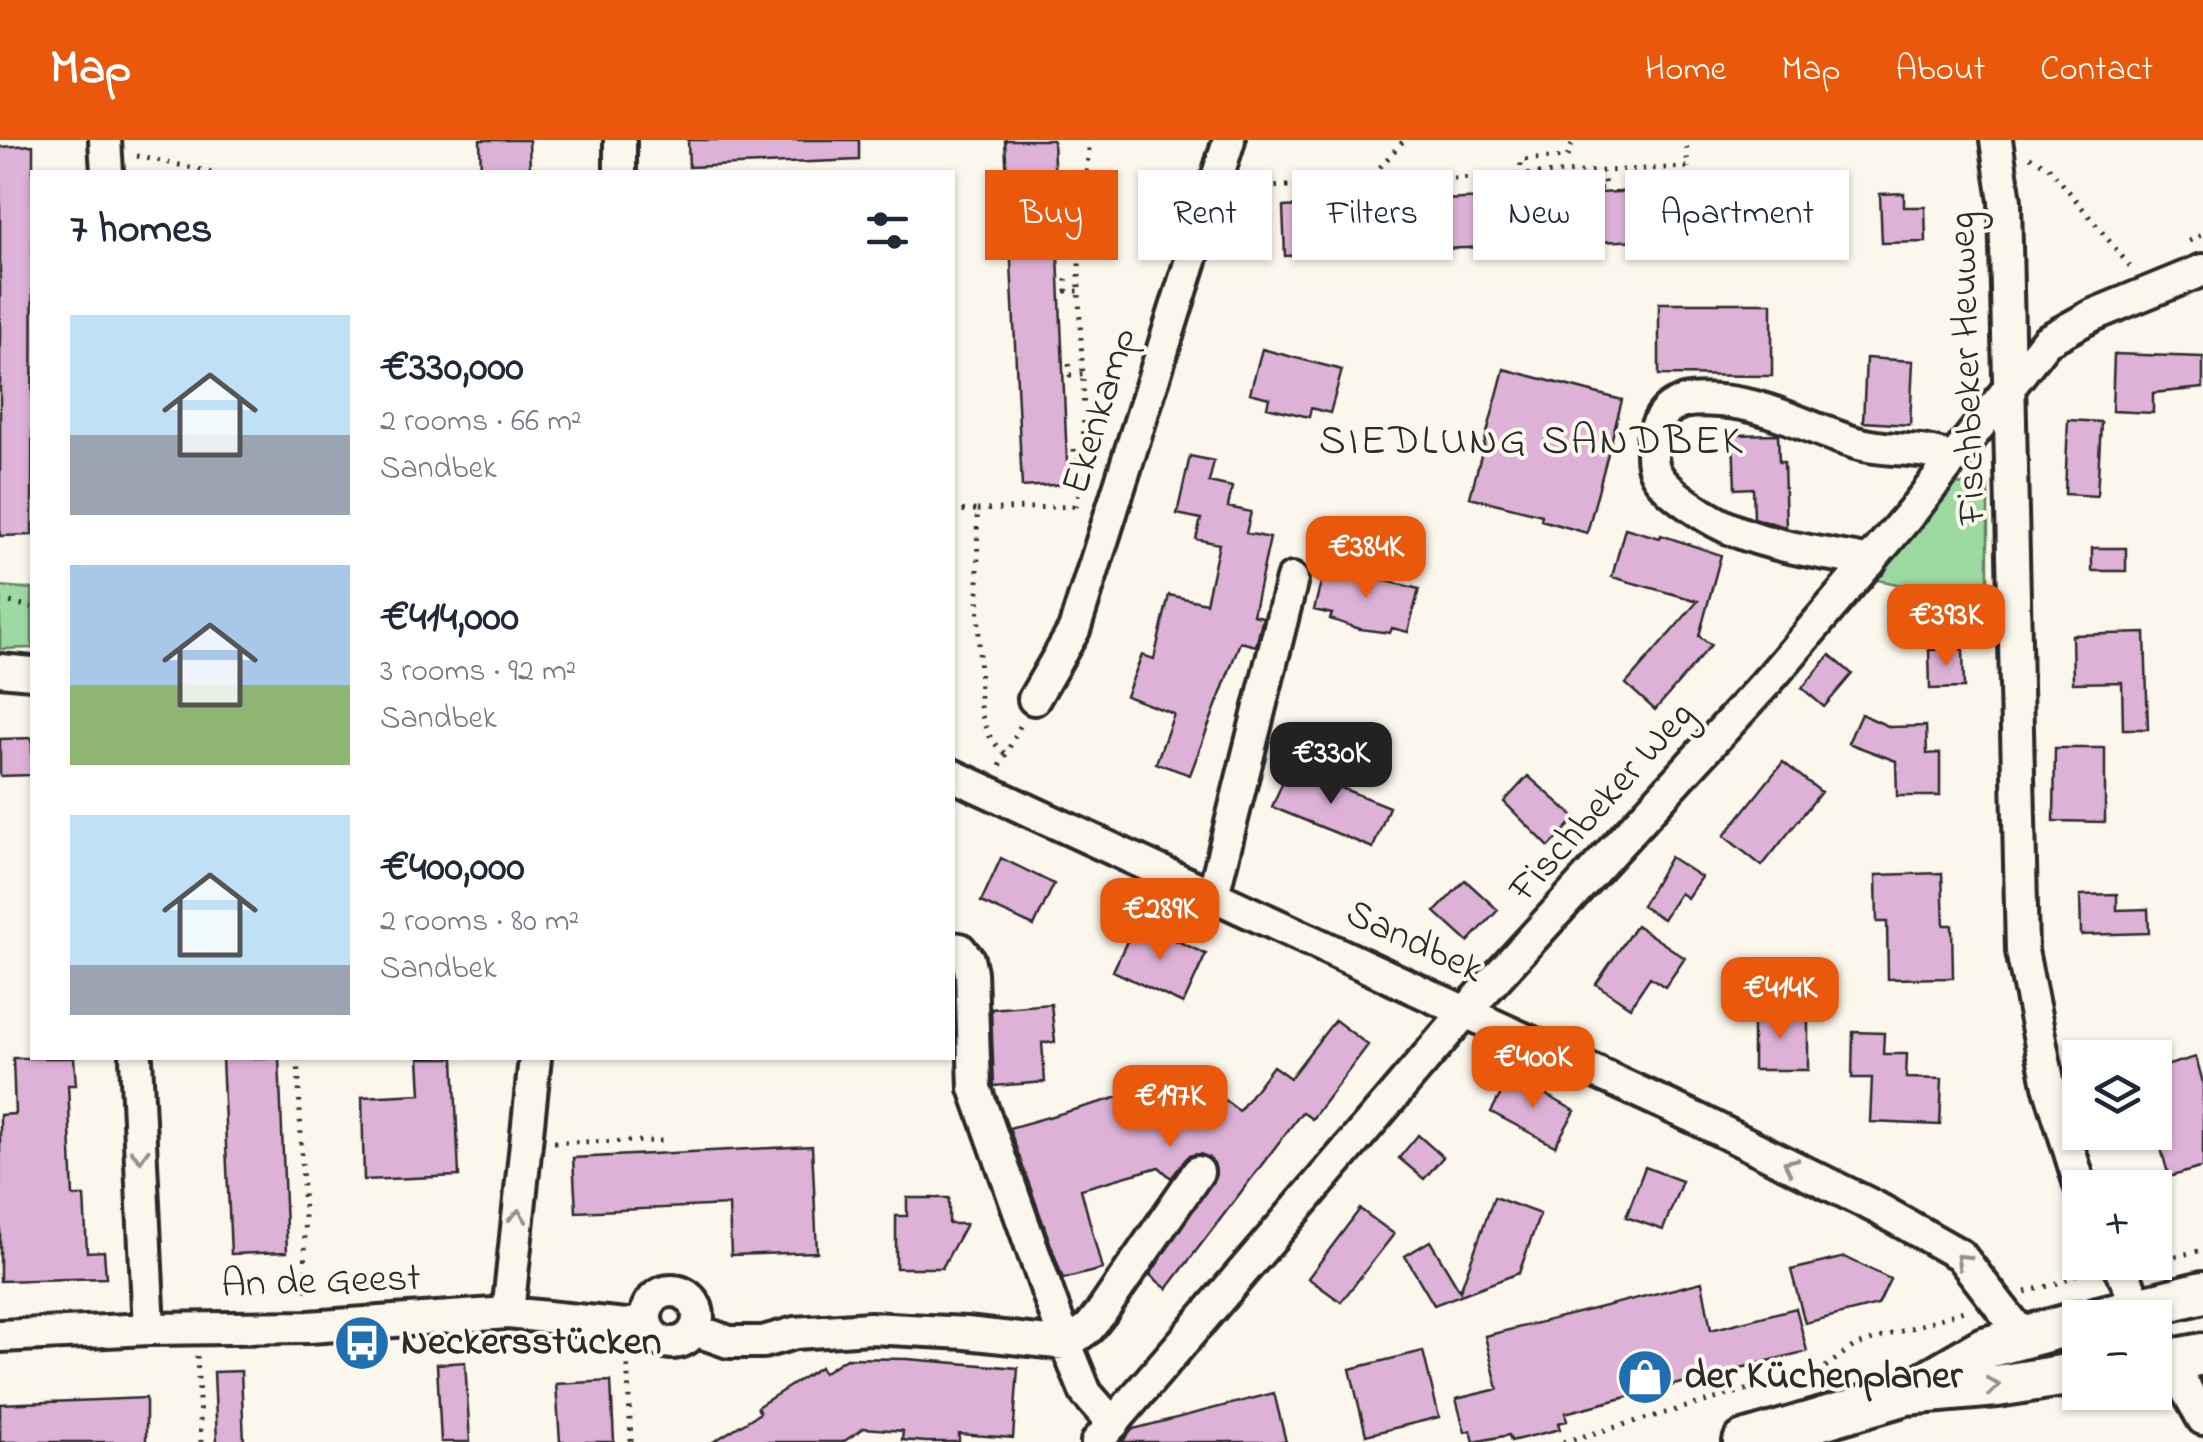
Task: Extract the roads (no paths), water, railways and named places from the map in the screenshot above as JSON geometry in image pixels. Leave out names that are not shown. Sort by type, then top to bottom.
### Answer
[{"type":"main road","points":[[2172,1327],[2203,1292]]},
{"type":"main road","points":[[1906,1394],[1984,1348],[2062,1326]]},
{"type":"main road","points":[[1744,1442],[1906,1394],[2062,1376]]},
{"type":"street","points":[[620,140],[620,170]]},
{"type":"street","name":"Ekenkamp","points":[[1034,699],[1074,630],[1228,140]]},
{"type":"street","name":"Fischbeker Heuweg","points":[[1996,140],[2005,201],[2022,951],[2045,1071],[2075,1170]]},
{"type":"street","name":"Fischbeker Weg","points":[[1105,1433],[1466,1011],[1760,690],[1870,562],[2046,342],[2093,314],[2203,270]]},
{"type":"street","points":[[1870,562],[1735,531],[1695,508],[1662,481],[1654,467],[1656,428],[1664,411],[1674,404],[1699,400],[1752,405],[1862,445],[1935,451],[1953,460]]},
{"type":"street","points":[[1213,895],[1292,579]]},
{"type":"street","points":[[0,670],[30,673]]},
{"type":"street","name":"Sandbek","points":[[955,776],[1695,1118],[1942,1243],[1960,1255],[2023,1336]]},
{"type":"street","points":[[955,948],[968,959],[971,972],[975,1088],[1066,1344],[1105,1433]]},
{"type":"street","points":[[136,1060],[149,1329]]},
{"type":"street","points":[[508,1313],[536,1060]]},
{"type":"street","points":[[645,1321],[652,1299],[674,1290],[694,1302],[698,1313],[695,1330],[729,1342],[763,1342],[795,1334],[870,1328],[1066,1344],[1101,1313],[1198,1172]]},
{"type":"street","name":"An de Geest","points":[[0,1336],[308,1326],[508,1313],[626,1325],[645,1321],[658,1341],[670,1344],[682,1342],[695,1330]]},
{"type":"street","points":[[2172,1361],[2203,1420]]},
{"type":"place","name":"Neckersstücken","points":[[362,1343]]},
{"type":"place","name":"der Küchenplaner","points":[[1645,1377]]},
{"type":"district","name":"SIEDLUNG SANDBEK","points":[[1532,442]]}]
